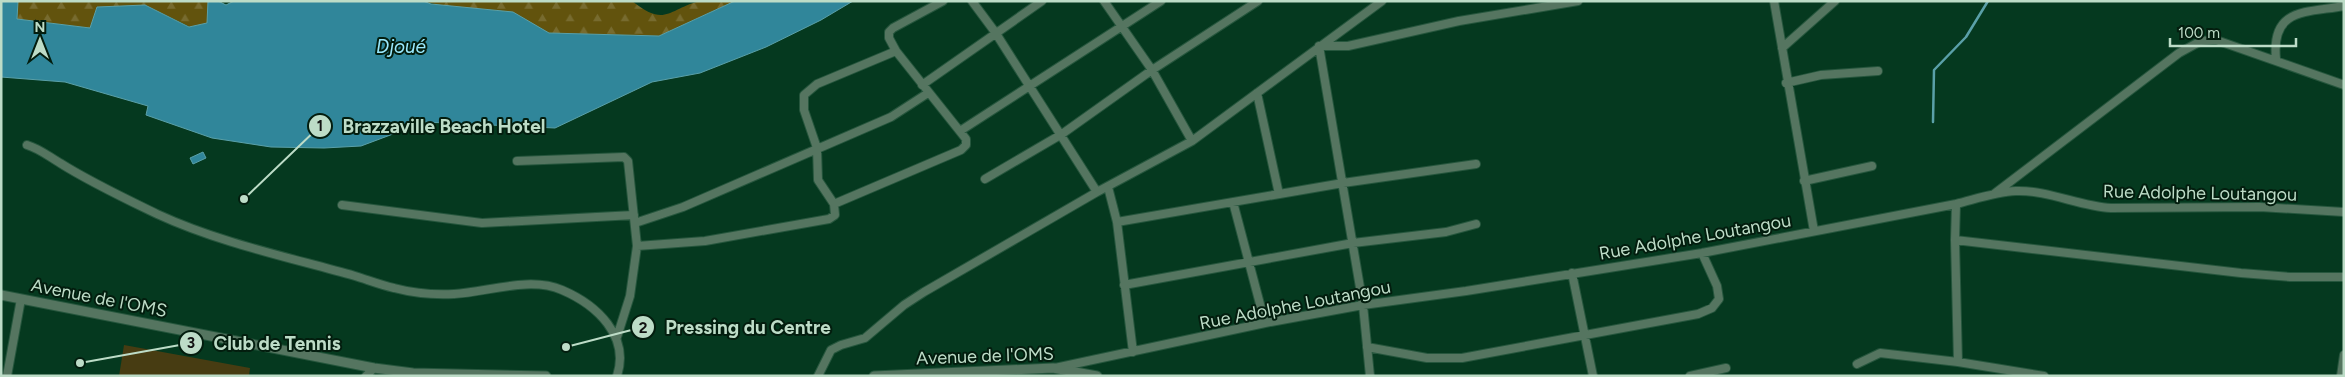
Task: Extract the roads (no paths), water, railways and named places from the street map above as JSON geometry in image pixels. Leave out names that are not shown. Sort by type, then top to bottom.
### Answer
[{"type":"street","points":[[834,204],[961,150],[966,142],[960,131],[896,51],[889,38],[889,32],[943,1]]},
{"type":"street","points":[[972,1],[995,32],[1062,134],[1097,192]]},
{"type":"street","points":[[922,85],[963,58],[995,32],[1042,1]]},
{"type":"street","points":[[1104,1],[1152,70],[1192,141]]},
{"type":"street","points":[[960,131],[1161,1]]},
{"type":"street","points":[[985,179],[1062,134],[1152,70],[1258,1]]},
{"type":"street","points":[[818,376],[831,350],[840,345],[865,338],[904,305],[924,292],[1097,192],[1192,141],[1382,1]]},
{"type":"street","points":[[1319,46],[1348,46],[1459,21],[1578,1]]},
{"type":"street","points":[[1774,1],[1786,83],[1814,231]]},
{"type":"street","points":[[1782,48],[1835,1]]},
{"type":"street","points":[[2276,59],[2274,42],[2283,22],[2296,15],[2344,6]]},
{"type":"street","points":[[1994,194],[2179,53],[2201,42],[2216,40],[2276,59],[2344,85]]},
{"type":"street","points":[[1319,46],[1363,305],[1370,376]]},
{"type":"street","points":[[637,246],[705,241],[829,219],[835,215],[834,204],[818,180],[817,148],[804,110],[804,95],[817,84],[896,51]]},
{"type":"street","points":[[1786,83],[1821,76],[1878,71]]},
{"type":"street","points":[[342,205],[482,223],[634,219],[683,207],[891,117],[928,92]]},
{"type":"street","points":[[1257,92],[1279,194]]},
{"type":"street","points":[[27,145],[41,150],[58,163],[158,214],[201,231],[273,255],[395,289],[452,294],[541,284],[560,289],[576,296],[594,310],[617,337],[621,356],[617,376]]},
{"type":"street","points":[[517,161],[619,156],[628,162],[637,246],[630,296],[617,337]]},
{"type":"street","points":[[1117,222],[1343,183],[1476,164]]},
{"type":"street","points":[[1804,181],[1872,166]]},
{"type":"street","points":[[1108,187],[1117,222],[1133,352]]},
{"type":"street","name":"Rue Adolphe Loutangou","points":[[1053,368],[1265,323],[1363,305],[1466,291],[1702,252],[1956,204],[1994,194],[2018,191],[2045,194],[2086,205],[2111,208],[2260,207],[2344,212]]},
{"type":"street","points":[[1233,202],[1265,323]]},
{"type":"street","points":[[1956,204],[1954,240],[1958,362]]},
{"type":"street","points":[[1124,285],[1353,243],[1437,233],[1476,224]]},
{"type":"street","points":[[1954,240],[2241,273],[2290,277],[2344,277]]},
{"type":"street","points":[[1367,347],[1444,360],[1698,314],[1712,308],[1719,299],[1717,286],[1702,252]]},
{"type":"street","points":[[1572,273],[1593,376]]},
{"type":"street","name":"Avenue de l'OMS","points":[[1,295],[374,368],[412,373],[546,376]]},
{"type":"street","points":[[7,376],[21,299]]},
{"type":"street","points":[[1857,364],[1880,353],[1958,362],[2044,376]]},
{"type":"street","points":[[2341,376],[2344,355]]},
{"type":"street","points":[[366,376],[374,368]]},
{"type":"street","name":"Avenue de l'OMS","points":[[874,376],[1053,368],[1096,376]]},
{"type":"street","points":[[1690,376],[1726,368]]},
{"type":"water","name":"Djoué","points":[[1,1],[18,1],[17,19],[90,28],[97,7],[145,5],[189,27],[207,23],[208,1],[218,1],[226,5],[234,1],[423,1],[431,4],[513,12],[549,33],[659,36],[735,1],[853,1],[821,20],[766,47],[700,73],[652,82],[555,128],[425,122],[361,146],[324,148],[271,147],[212,138],[146,115],[148,106],[65,82],[1,77]]},
{"type":"water","points":[[203,152],[206,158],[193,164],[190,158]]},
{"type":"waterway","points":[[1933,122],[1934,70],[1966,37],[1988,1]]},
{"type":"place","name":"Brazzaville Beach Hotel","points":[[244,199]]},
{"type":"place","name":"Pressing du Centre","points":[[566,347]]},
{"type":"place","name":"Club de Tennis","points":[[80,363]]}]
